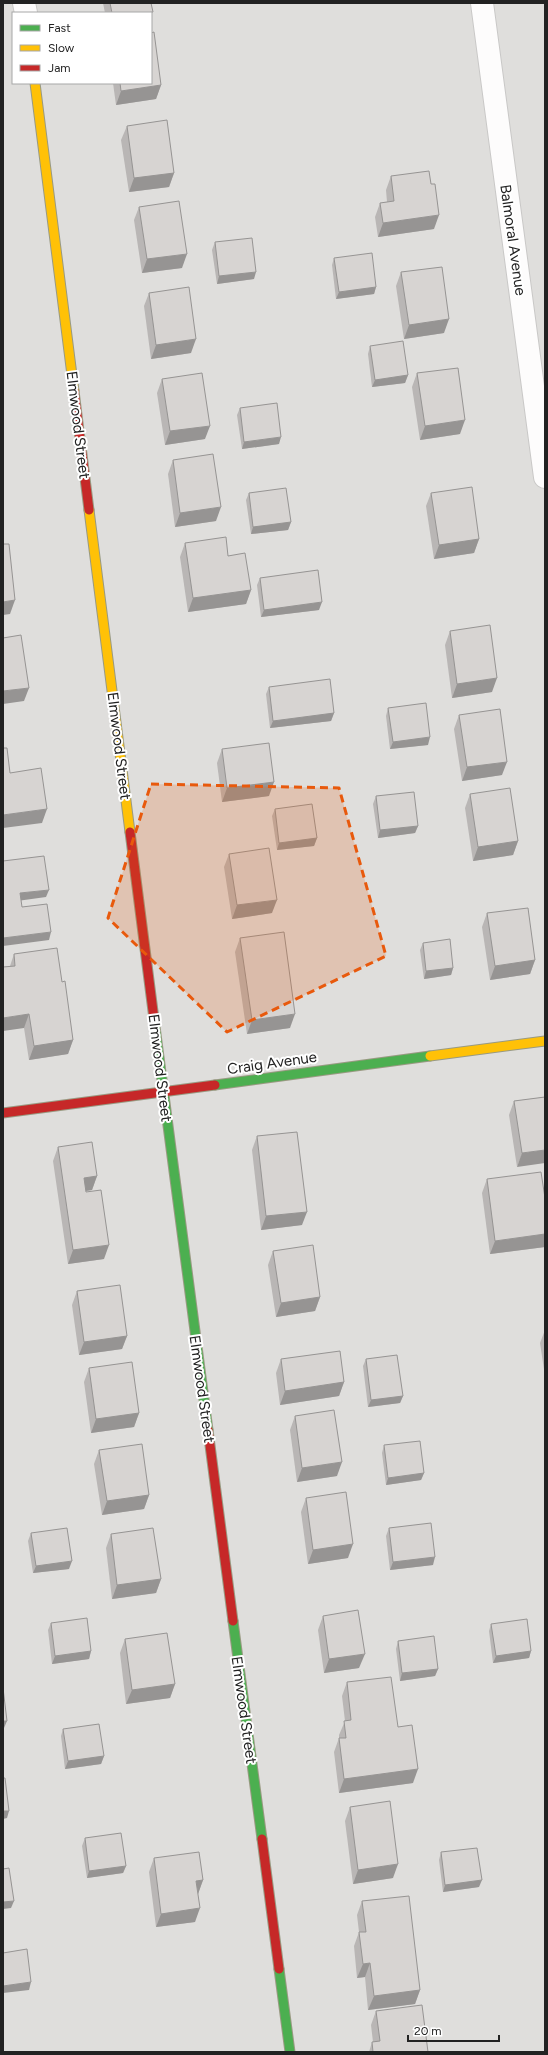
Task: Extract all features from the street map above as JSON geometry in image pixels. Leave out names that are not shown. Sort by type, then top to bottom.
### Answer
[{"type":"street","name":"Balmoral Avenue","points":[[482,3],[545,477]]},
{"type":"street","name":"Elmwood Street","points":[[34,84],[162,1092],[290,2052]]},
{"type":"street","name":"Craig Avenue","points":[[3,1113],[545,1041]]},
{"type":"highlighted area","points":[[151,784],[339,788],[386,956],[227,1032],[108,918]]},
{"type":"shaded area","points":[[3,3],[545,3],[545,2052],[3,2052]]},
{"type":"building","points":[[110,3],[151,3],[153,12],[152,12],[112,12]]},
{"type":"building","points":[[154,32],[161,85],[121,91],[120,84],[152,84],[152,33]]},
{"type":"building","points":[[167,120],[174,173],[134,178],[127,126]]},
{"type":"building","points":[[429,171],[431,184],[435,184],[439,215],[383,223],[380,203],[394,201],[391,176]]},
{"type":"building","points":[[179,201],[187,254],[147,259],[139,207]]},
{"type":"building","points":[[252,238],[256,272],[219,276],[215,242]]},
{"type":"building","points":[[372,253],[376,287],[339,292],[334,258]]},
{"type":"building","points":[[442,267],[449,319],[409,325],[401,272]]},
{"type":"building","points":[[189,287],[196,339],[156,345],[149,293]]},
{"type":"building","points":[[403,341],[408,375],[375,380],[370,346]]},
{"type":"building","points":[[458,368],[465,420],[425,426],[417,373]]},
{"type":"building","points":[[202,373],[210,426],[170,431],[162,379]]},
{"type":"building","points":[[277,403],[281,437],[244,442],[240,408]]},
{"type":"building","points":[[213,454],[221,507],[180,513],[173,460]]},
{"type":"building","points":[[472,487],[479,539],[439,545],[431,493]]},
{"type":"building","points":[[286,488],[291,522],[253,527],[249,493]]},
{"type":"building","points":[[226,537],[228,556],[245,553],[251,590],[193,598],[185,543]]},
{"type":"building","points":[[3,544],[9,544],[15,600],[3,602]]},
{"type":"building","points":[[318,570],[322,602],[264,610],[260,578]]},
{"type":"building","points":[[490,625],[497,678],[457,684],[450,631]]},
{"type":"building","points":[[21,635],[29,688],[3,691],[3,638]]},
{"type":"building","points":[[330,679],[334,713],[273,721],[269,687]]},
{"type":"building","points":[[426,703],[430,737],[393,742],[388,708]]},
{"type":"building","points":[[500,709],[507,762],[467,767],[459,715]]},
{"type":"building","points":[[269,743],[274,782],[227,788],[222,749]]},
{"type":"building","points":[[3,748],[7,748],[10,773],[41,768],[47,809],[3,815]]},
{"type":"building","points":[[510,788],[518,841],[478,847],[470,794]]},
{"type":"building","points":[[414,792],[418,826],[380,830],[376,796]]},
{"type":"building","points":[[312,804],[317,838],[279,843],[275,809]]},
{"type":"building","points":[[269,848],[277,900],[237,905],[229,854]]},
{"type":"building","points":[[44,856],[49,890],[20,893],[22,907],[47,904],[51,932],[3,938],[3,861]]},
{"type":"building","points":[[528,908],[535,960],[495,966],[487,913]]},
{"type":"building","points":[[284,932],[295,1014],[252,1020],[240,938]]},
{"type":"building","points":[[450,939],[453,968],[426,971],[423,943]]},
{"type":"building","points":[[57,948],[62,982],[65,981],[73,1040],[34,1046],[29,1014],[3,1018],[3,967],[15,966],[14,954]]},
{"type":"building","points":[[545,1097],[545,1150],[522,1153],[514,1101]]},
{"type":"building","points":[[297,1132],[307,1212],[266,1216],[257,1136]]},
{"type":"building","points":[[92,1142],[97,1176],[84,1178],[86,1192],[101,1190],[109,1245],[73,1250],[58,1147]]},
{"type":"building","points":[[541,1172],[545,1198],[545,1234],[495,1241],[487,1179]]},
{"type":"building","points":[[313,1245],[320,1297],[281,1303],[273,1251]]},
{"type":"building","points":[[120,1285],[127,1336],[84,1342],[77,1291]]},
{"type":"building","points":[[340,1351],[344,1382],[285,1391],[281,1359]]},
{"type":"building","points":[[397,1355],[403,1396],[371,1400],[366,1359]]},
{"type":"building","points":[[132,1362],[139,1413],[96,1419],[89,1368]]},
{"type":"building","points":[[334,1410],[342,1462],[302,1468],[295,1416]]},
{"type":"building","points":[[420,1441],[424,1473],[388,1478],[384,1445]]},
{"type":"building","points":[[142,1444],[149,1495],[107,1501],[99,1450]]},
{"type":"building","points":[[346,1492],[353,1544],[313,1550],[306,1498]]},
{"type":"building","points":[[431,1523],[435,1557],[393,1562],[389,1528]]},
{"type":"building","points":[[67,1528],[72,1561],[36,1566],[31,1533]]},
{"type":"building","points":[[153,1528],[161,1579],[117,1585],[111,1534]]},
{"type":"building","points":[[358,1610],[365,1654],[329,1659],[323,1616]]},
{"type":"building","points":[[87,1618],[91,1651],[55,1656],[51,1623]]},
{"type":"building","points":[[527,1619],[531,1651],[496,1656],[491,1624]]},
{"type":"building","points":[[167,1633],[175,1684],[132,1690],[125,1639]]},
{"type":"building","points":[[434,1636],[438,1669],[402,1673],[398,1641]]},
{"type":"building","points":[[391,1677],[398,1727],[412,1725],[418,1769],[344,1779],[339,1738],[346,1738],[344,1721],[351,1720],[347,1682]]},
{"type":"building","points":[[3,1688],[7,1721],[3,1721]]},
{"type":"building","points":[[99,1724],[104,1756],[68,1761],[63,1729]]},
{"type":"building","points":[[3,1778],[5,1778],[9,1811],[3,1811]]},
{"type":"building","points":[[390,1801],[398,1864],[358,1870],[350,1807]]},
{"type":"building","points":[[121,1833],[126,1866],[89,1871],[85,1838]]},
{"type":"building","points":[[477,1848],[482,1880],[445,1885],[441,1852]]},
{"type":"building","points":[[199,1852],[203,1880],[196,1881],[200,1908],[161,1914],[154,1858]]},
{"type":"building","points":[[9,1868],[14,1901],[3,1902],[3,1869]]},
{"type":"building","points":[[409,1896],[420,1990],[374,1996],[370,1963],[363,1964],[359,1932],[366,1932],[362,1901]]},
{"type":"building","points":[[27,1949],[31,1982],[3,1986],[3,1953]]},
{"type":"building","points":[[422,2005],[428,2052],[373,2052],[372,2042],[380,2041],[376,2011]]},
{"type":"traffic: fast","points":[[154,1019],[208,1430]]},
{"type":"traffic: fast","points":[[215,1085],[430,1056]]},
{"type":"traffic: fast","points":[[233,1621],[262,1839]]},
{"type":"traffic: fast","points":[[279,1969],[290,2052]]},
{"type":"traffic: slow","points":[[35,84],[74,391]]},
{"type":"traffic: slow","points":[[89,510],[130,832]]},
{"type":"traffic: slow","points":[[430,1056],[545,1041]]},
{"type":"traffic: jam","points":[[74,391],[89,510]]},
{"type":"traffic: jam","points":[[130,832],[154,1019]]},
{"type":"traffic: jam","points":[[3,1113],[215,1085]]},
{"type":"traffic: jam","points":[[208,1430],[233,1621]]},
{"type":"traffic: jam","points":[[262,1839],[279,1969]]}]
